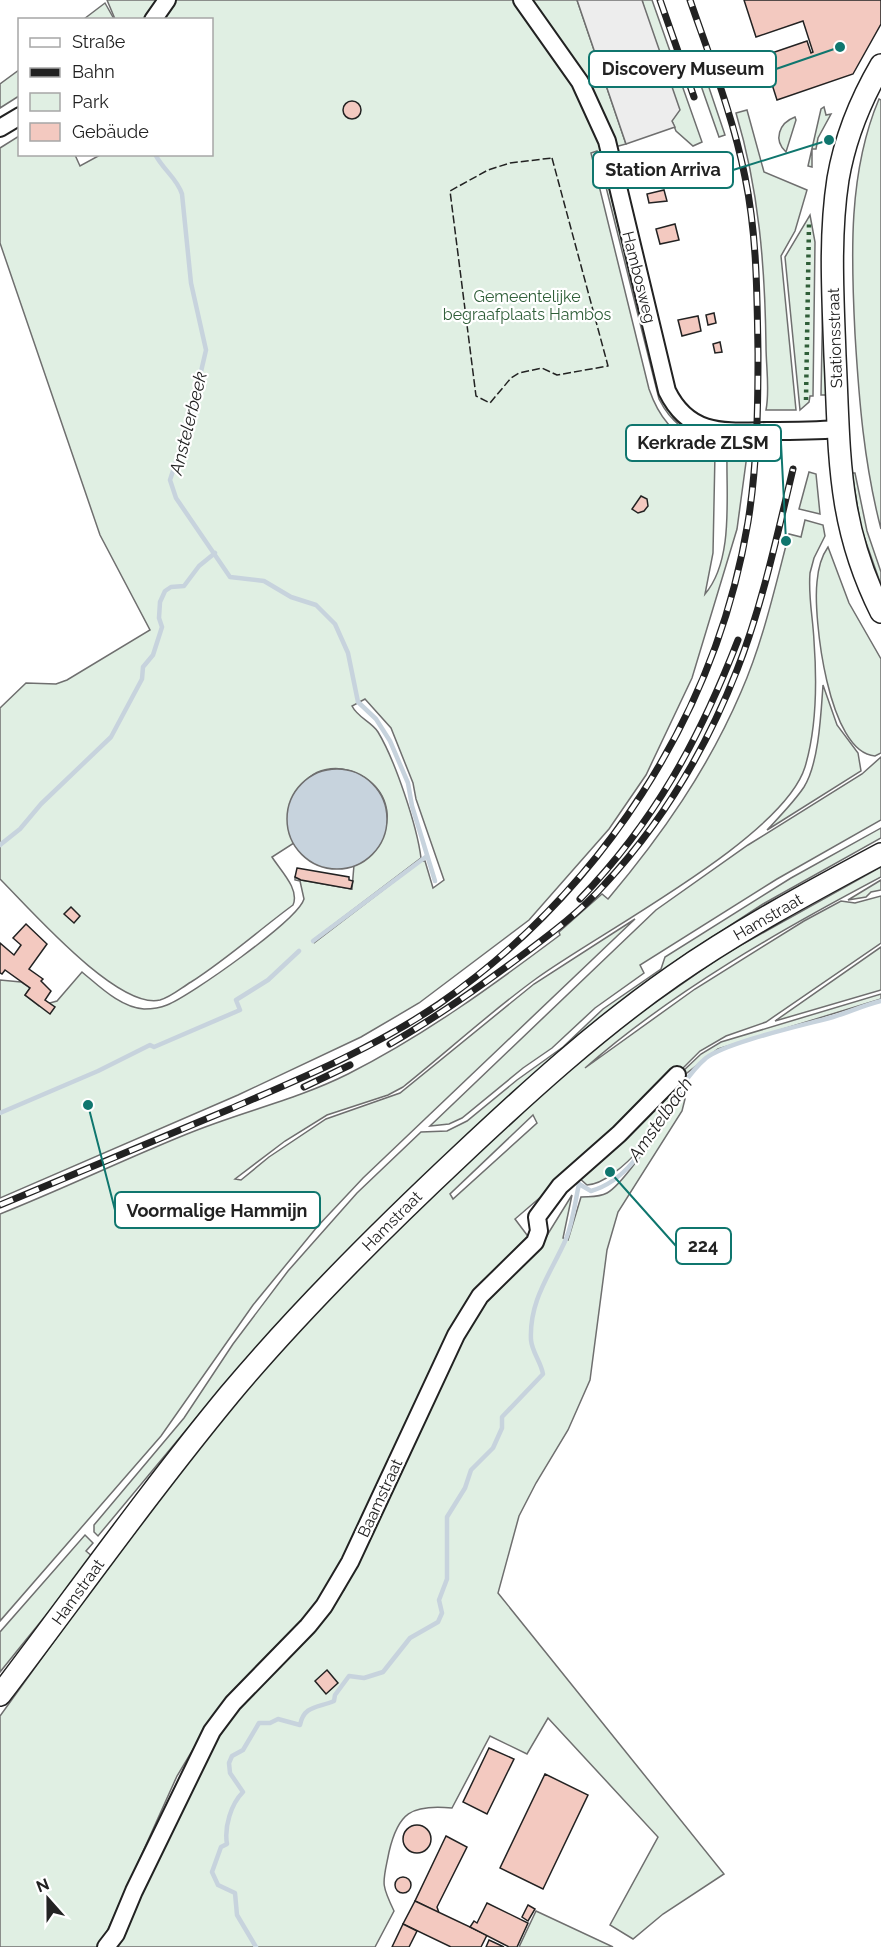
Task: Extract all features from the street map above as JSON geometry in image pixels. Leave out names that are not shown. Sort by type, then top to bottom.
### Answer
[{"type":"main road","name":"Stationsstraat","points":[[881,65],[868,88],[850,131],[838,180],[832,269],[840,483],[849,528],[881,612]]},
{"type":"main road","name":"Hamstraat","points":[[0,1695],[178,1458],[230,1394],[325,1289],[424,1189],[560,1065],[651,992],[754,924],[881,854]]},
{"type":"street","points":[[154,18],[167,0]]},
{"type":"street","name":"Hambosweg","points":[[522,0],[570,64],[589,99],[607,141],[667,391],[680,413],[701,426],[722,432],[838,429]]},
{"type":"street","points":[[0,128],[18,117]]},
{"type":"street","name":"Baamstraat","points":[[106,1947],[116,1934],[134,1891],[212,1731],[233,1703],[308,1626],[324,1606],[350,1562],[459,1328],[473,1305],[535,1242],[539,1231],[537,1217],[560,1186],[619,1134],[677,1075]]},
{"type":"green space","name":"Gemeentelijke begraafplaats Hambos","points":[[107,0],[577,0],[626,144],[600,151],[659,391],[674,419],[712,441],[687,431],[674,421],[659,399],[597,151],[591,153],[649,389],[660,414],[678,434],[695,442],[696,447],[715,453],[713,553],[705,594],[721,564],[724,546],[727,454],[747,455],[737,529],[692,678],[646,775],[609,829],[529,920],[419,1003],[361,1037],[238,1095],[0,1198],[0,980],[21,982],[30,988],[25,995],[39,1006],[57,1001],[82,972],[127,1005],[144,1009],[167,1005],[197,988],[242,956],[297,909],[304,899],[300,881],[295,880],[295,877],[352,889],[354,865],[364,859],[377,844],[386,823],[385,804],[377,788],[362,776],[345,770],[326,769],[310,777],[297,794],[290,812],[289,824],[294,843],[272,857],[292,886],[293,905],[204,973],[172,995],[160,1000],[142,999],[122,990],[99,974],[53,933],[0,879],[0,708],[26,683],[56,684],[67,680],[150,630],[100,535],[0,243],[0,148],[18,137],[18,156],[75,156],[80,166],[98,156],[213,156],[213,18],[115,18]],"holes":[[[365,699],[391,728],[413,783],[416,799],[444,880],[433,888],[425,861],[421,861],[315,942],[316,938],[421,858],[410,811],[385,744],[378,732],[352,706]]]},
{"type":"green space","points":[[642,0],[652,0],[702,142],[693,146],[676,131],[672,121]]},
{"type":"green space","points":[[105,3],[113,18],[85,18]]},
{"type":"green space","points":[[699,58],[725,135],[719,137],[692,60]]},
{"type":"green space","points":[[18,71],[18,97],[0,108],[0,84]]},
{"type":"green space","points":[[879,99],[881,100],[881,529],[870,480],[863,432],[853,275],[857,185],[869,127]]},
{"type":"green space","points":[[824,107],[826,115],[831,114],[818,138],[816,149],[812,149],[812,167],[808,166],[821,109]]},
{"type":"green space","points":[[747,110],[764,172],[807,190],[795,231],[781,256],[796,410],[766,410],[768,386],[762,257],[750,171],[736,113]]},
{"type":"green space","points":[[795,117],[786,152],[780,142],[780,132],[785,123]]},
{"type":"green space","points":[[810,215],[815,242],[813,396],[810,396],[809,402],[800,410],[785,257]]},
{"type":"green space","points":[[823,287],[825,287],[826,395],[821,395]]},
{"type":"green space","points":[[809,472],[816,474],[820,514],[799,509]]},
{"type":"green space","points":[[852,473],[855,473],[867,531],[881,572],[881,585],[861,528]]},
{"type":"green space","points":[[805,520],[823,525],[825,536],[814,558],[810,573],[816,672],[812,736],[805,767],[790,795],[763,823],[727,853],[644,910],[537,978],[403,1087],[388,1095],[327,1115],[285,1141],[235,1179],[241,1180],[269,1157],[326,1119],[400,1093],[534,984],[635,919],[363,1178],[317,1227],[253,1305],[161,1436],[0,1621],[0,1214],[187,1134],[308,1091],[348,1074],[404,1043],[483,991],[560,935],[559,932],[602,894],[608,899],[665,826],[714,748],[741,692],[756,654],[789,534],[801,537]]},
{"type":"green space","points":[[828,547],[849,603],[881,659],[881,753],[875,756],[859,749],[846,732],[835,709],[827,681],[821,652],[816,599],[819,568]]},
{"type":"green space","points":[[823,685],[837,725],[858,753],[861,771],[767,830],[796,798],[809,777],[818,738]]},
{"type":"green space","points":[[881,757],[881,820],[777,879],[640,965],[644,973],[595,1008],[552,1048],[523,1068],[462,1118],[449,1124],[430,1126],[656,910],[748,845],[862,774]]},
{"type":"green space","points":[[881,828],[881,838],[763,904],[677,960],[231,1376],[98,1536],[94,1532],[94,1525],[184,1418],[233,1344],[288,1271],[357,1193],[421,1132],[447,1131],[467,1121],[517,1080],[563,1047],[603,1009],[661,969],[665,957],[791,878]]},
{"type":"green space","points":[[881,867],[881,877],[766,941],[690,988],[654,1013],[585,1068],[695,989],[804,921],[841,901],[855,903],[881,896],[881,943],[766,1022],[726,1036],[700,1051],[635,1116],[515,1219],[530,1239],[470,1298],[462,1309],[322,1603],[213,1716],[177,1776],[100,1947],[0,1947],[0,1716],[143,1518],[225,1413],[312,1315],[461,1166],[613,1032],[725,954]],"holes":[[[533,1115],[537,1123],[453,1199],[450,1194]]]},
{"type":"green space","points":[[881,880],[881,890],[871,892],[866,897],[848,900]]},
{"type":"green space","points":[[881,947],[881,990],[775,1021]]},
{"type":"green space","points":[[881,994],[881,999],[718,1049],[683,1076],[680,1074],[701,1054],[721,1042]]},
{"type":"green space","points":[[677,1085],[674,1098],[666,1113],[655,1130],[628,1161],[600,1182],[587,1185],[577,1176]]},
{"type":"green space","points":[[683,1092],[685,1099],[682,1111],[618,1212],[607,1250],[590,1380],[568,1430],[519,1516],[498,1593],[724,1874],[663,1914],[633,1939],[610,1925],[658,1837],[548,1718],[527,1754],[490,1736],[452,1808],[416,1810],[402,1820],[393,1839],[384,1877],[386,1894],[394,1911],[375,1947],[115,1947],[133,1916],[154,1864],[204,1759],[241,1704],[344,1590],[465,1324],[546,1237],[572,1195],[563,1238],[568,1240],[581,1197],[604,1195],[625,1176]]},
{"type":"green space","points":[[85,1535],[93,1543],[86,1551],[93,1557],[0,1672],[0,1632]]},
{"type":"green space","points":[[536,1911],[613,1947],[519,1947]]},
{"type":"shaded area","points":[[577,0],[642,0],[680,110],[672,121],[675,127],[626,144]]},
{"type":"shaded area","points":[[337,769],[356,773],[372,784],[383,800],[387,819],[383,838],[372,854],[356,865],[337,869],[318,865],[302,854],[291,838],[287,819],[291,800],[302,784],[318,773]]},
{"type":"building","points":[[744,0],[881,0],[881,24],[853,74],[777,100],[763,56],[807,41],[811,53],[813,52],[803,21],[756,37]]},
{"type":"building","points":[[348,101],[356,101],[361,106],[359,117],[348,119],[343,114],[343,106]]},
{"type":"building","points":[[664,190],[667,201],[649,203],[647,194]]},
{"type":"building","points":[[675,224],[679,240],[660,244],[656,229]]},
{"type":"building","points":[[714,313],[716,323],[708,325],[706,315]]},
{"type":"building","points":[[698,316],[701,331],[682,336],[678,320]]},
{"type":"building","points":[[720,342],[722,352],[715,353],[713,344]]},
{"type":"building","points":[[641,496],[647,499],[648,506],[644,511],[638,513],[632,509]]},
{"type":"building","points":[[297,868],[349,877],[349,880],[353,881],[351,889],[301,880],[295,877]]},
{"type":"building","points":[[71,907],[80,916],[74,923],[64,914]]},
{"type":"building","points":[[26,924],[47,944],[29,969],[43,979],[41,981],[51,991],[45,1000],[55,1007],[50,1014],[25,995],[30,988],[5,970],[2,974],[0,973],[0,943],[14,955],[21,945],[13,938]]},
{"type":"building","points":[[327,1670],[338,1683],[326,1694],[315,1681]]},
{"type":"building","points":[[489,1748],[514,1759],[487,1814],[463,1802]]},
{"type":"building","points":[[545,1774],[588,1795],[543,1889],[500,1868]]},
{"type":"building","points":[[417,1825],[427,1829],[431,1839],[427,1849],[417,1853],[407,1849],[403,1839],[407,1829]]},
{"type":"building","points":[[446,1836],[467,1847],[437,1907],[439,1913],[415,1901]]},
{"type":"building","points":[[403,1877],[409,1879],[411,1885],[409,1891],[403,1893],[397,1891],[395,1885],[397,1879]]},
{"type":"building","points":[[415,1901],[487,1935],[481,1947],[451,1947],[403,1924]]},
{"type":"building","points":[[487,1903],[528,1923],[517,1947],[509,1947],[470,1927],[474,1921],[477,1923]]},
{"type":"building","points":[[528,1905],[535,1909],[528,1921],[522,1917]]},
{"type":"building","points":[[403,1924],[417,1931],[409,1947],[392,1947]]},
{"type":"building","points":[[489,1940],[504,1947],[486,1947]]},
{"type":"waterway","name":"Anstelerbeek","points":[[156,156],[177,183],[182,194],[191,283],[206,350],[190,419],[170,480],[176,498],[230,577],[264,581],[291,597],[316,605],[335,624],[348,653],[358,702],[376,719],[390,741],[408,783],[412,806],[435,881]]},
{"type":"waterway","points":[[0,845],[20,829],[41,804],[111,737],[142,679],[143,667],[153,655],[162,627],[159,618],[160,602],[165,591],[171,587],[184,586],[199,566],[215,553]]},
{"type":"waterway","points":[[313,941],[427,856]]},
{"type":"waterway","points":[[0,1113],[98,1071],[150,1045],[154,1047],[240,1010],[236,1000],[268,980],[299,951]]},
{"type":"waterway","name":"Amstelbach","points":[[579,1184],[591,1191],[611,1182],[627,1169],[654,1132],[691,1073],[706,1058],[748,1040],[833,1017],[881,1001]]},
{"type":"waterway","points":[[256,1947],[237,1915],[235,1893],[218,1885],[212,1872],[221,1847],[227,1844],[227,1830],[232,1809],[243,1792],[230,1773],[229,1763],[232,1756],[243,1750],[259,1723],[270,1723],[278,1719],[300,1725],[308,1710],[334,1701],[335,1695],[349,1676],[364,1678],[383,1672],[410,1638],[438,1622],[442,1613],[439,1600],[447,1579],[447,1517],[465,1488],[471,1470],[493,1448],[502,1428],[502,1417],[543,1374],[533,1349],[531,1326],[537,1299],[568,1232],[579,1184]]},
{"type":"railway","points":[[660,0],[694,97]]},
{"type":"railway","points":[[0,1205],[311,1074],[389,1035],[439,1004],[497,959],[551,909],[599,853],[642,794],[679,730],[709,663],[732,594],[751,501],[758,396],[757,287],[749,199],[728,109],[690,0]]},
{"type":"railway","points":[[390,1044],[475,989],[525,953],[586,904],[625,861],[663,811],[697,756],[737,670],[761,596],[793,469]]},
{"type":"railway","points":[[580,899],[631,840],[672,778],[707,712],[738,640]]},
{"type":"railway","points":[[304,1087],[350,1065]]},
{"type":"hedge","points":[[806,400],[809,224]]},
{"type":"fence","points":[[552,158],[608,366],[557,375],[542,368],[519,373],[511,378],[490,403],[476,396],[450,191],[488,170],[510,163],[552,158]]},
{"type":"place","name":"Discovery Museum","points":[[840,47]]},
{"type":"place","name":"Station Arriva","points":[[829,140]]},
{"type":"place","name":"Kerkrade ZLSM","points":[[786,541]]},
{"type":"place","name":"Voormalige Hammijn","points":[[88,1105]]},
{"type":"place","name":"224","points":[[610,1172]]}]
